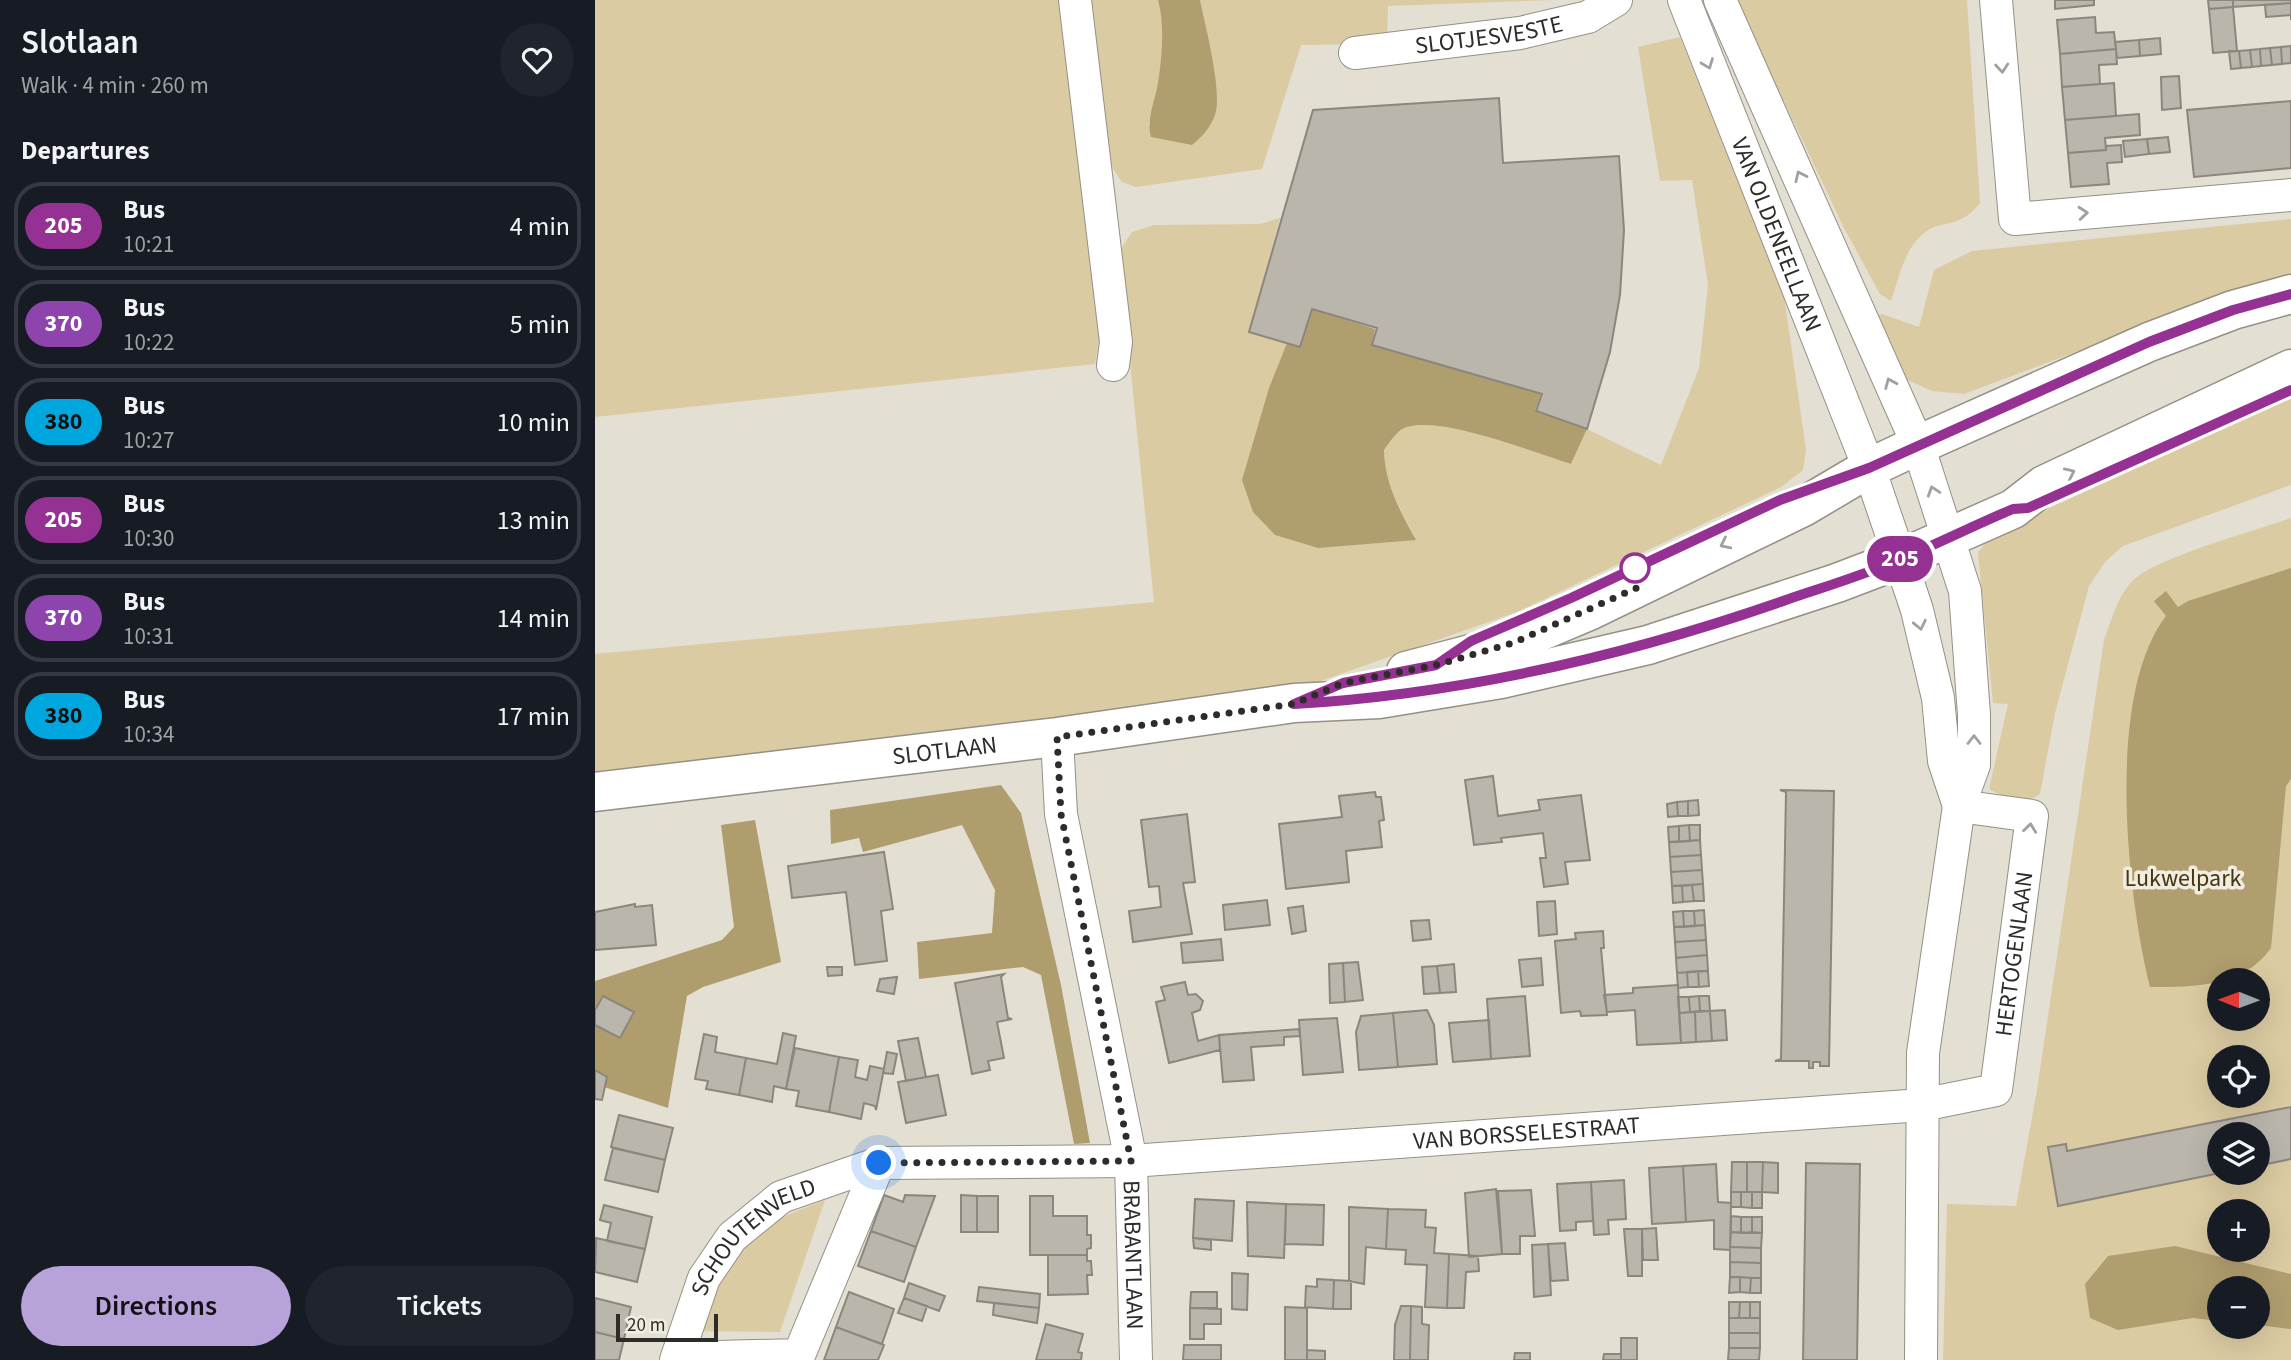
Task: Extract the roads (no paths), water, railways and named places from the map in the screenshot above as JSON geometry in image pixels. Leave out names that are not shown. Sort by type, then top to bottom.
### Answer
[{"type":"street","points":[[1075,0],[1116,342],[1113,365]]},
{"type":"street","name":"SLOTJESVESTE","points":[[1355,53],[1520,33],[1588,17],[1616,0]]},
{"type":"street","name":"VAN OLDENEELLAAN","points":[[1684,0],[1869,468],[1900,559]]},
{"type":"street","name":"VAN OLDENEELLAAN","points":[[1720,0],[1918,445],[1948,537]]},
{"type":"street","points":[[1996,0],[2015,219],[2291,195]]},
{"type":"street","points":[[1869,468],[2149,342],[2233,310],[2291,294]]},
{"type":"street","name":"SLOTLAAN","points":[[595,792],[1057,737],[1294,704],[1379,699],[1488,681],[1648,645],[1900,559],[2013,509],[2044,485],[2291,369]]},
{"type":"street","name":"SLOTLAAN","points":[[1294,704],[1343,683],[1436,665],[1513,643],[1591,610],[1823,496],[1869,468]]},
{"type":"street","points":[[1921,1360],[1923,1052],[1959,806],[1974,765],[1974,715],[1965,591],[1948,537]]},
{"type":"street","points":[[1900,559],[1917,610],[1938,698],[1944,761],[1959,806]]},
{"type":"street","name":"BRABANTLAAN","points":[[1057,737],[1061,814],[1131,1161],[1136,1360]]},
{"type":"street","name":"HERTOGENLAAN","points":[[1922,1105],[1996,1090],[2032,816],[1959,806]]},
{"type":"street","name":"VAN BORSSELESTRAAT","points":[[1131,1161],[1922,1105]]},
{"type":"street","name":"SCHOUTENVELD","points":[[879,1163],[799,1355],[677,1359],[704,1278],[732,1237],[781,1197],[879,1163],[1131,1161]]},
{"type":"park label","name":"Lukwelpark","points":[[2183,878]]}]
